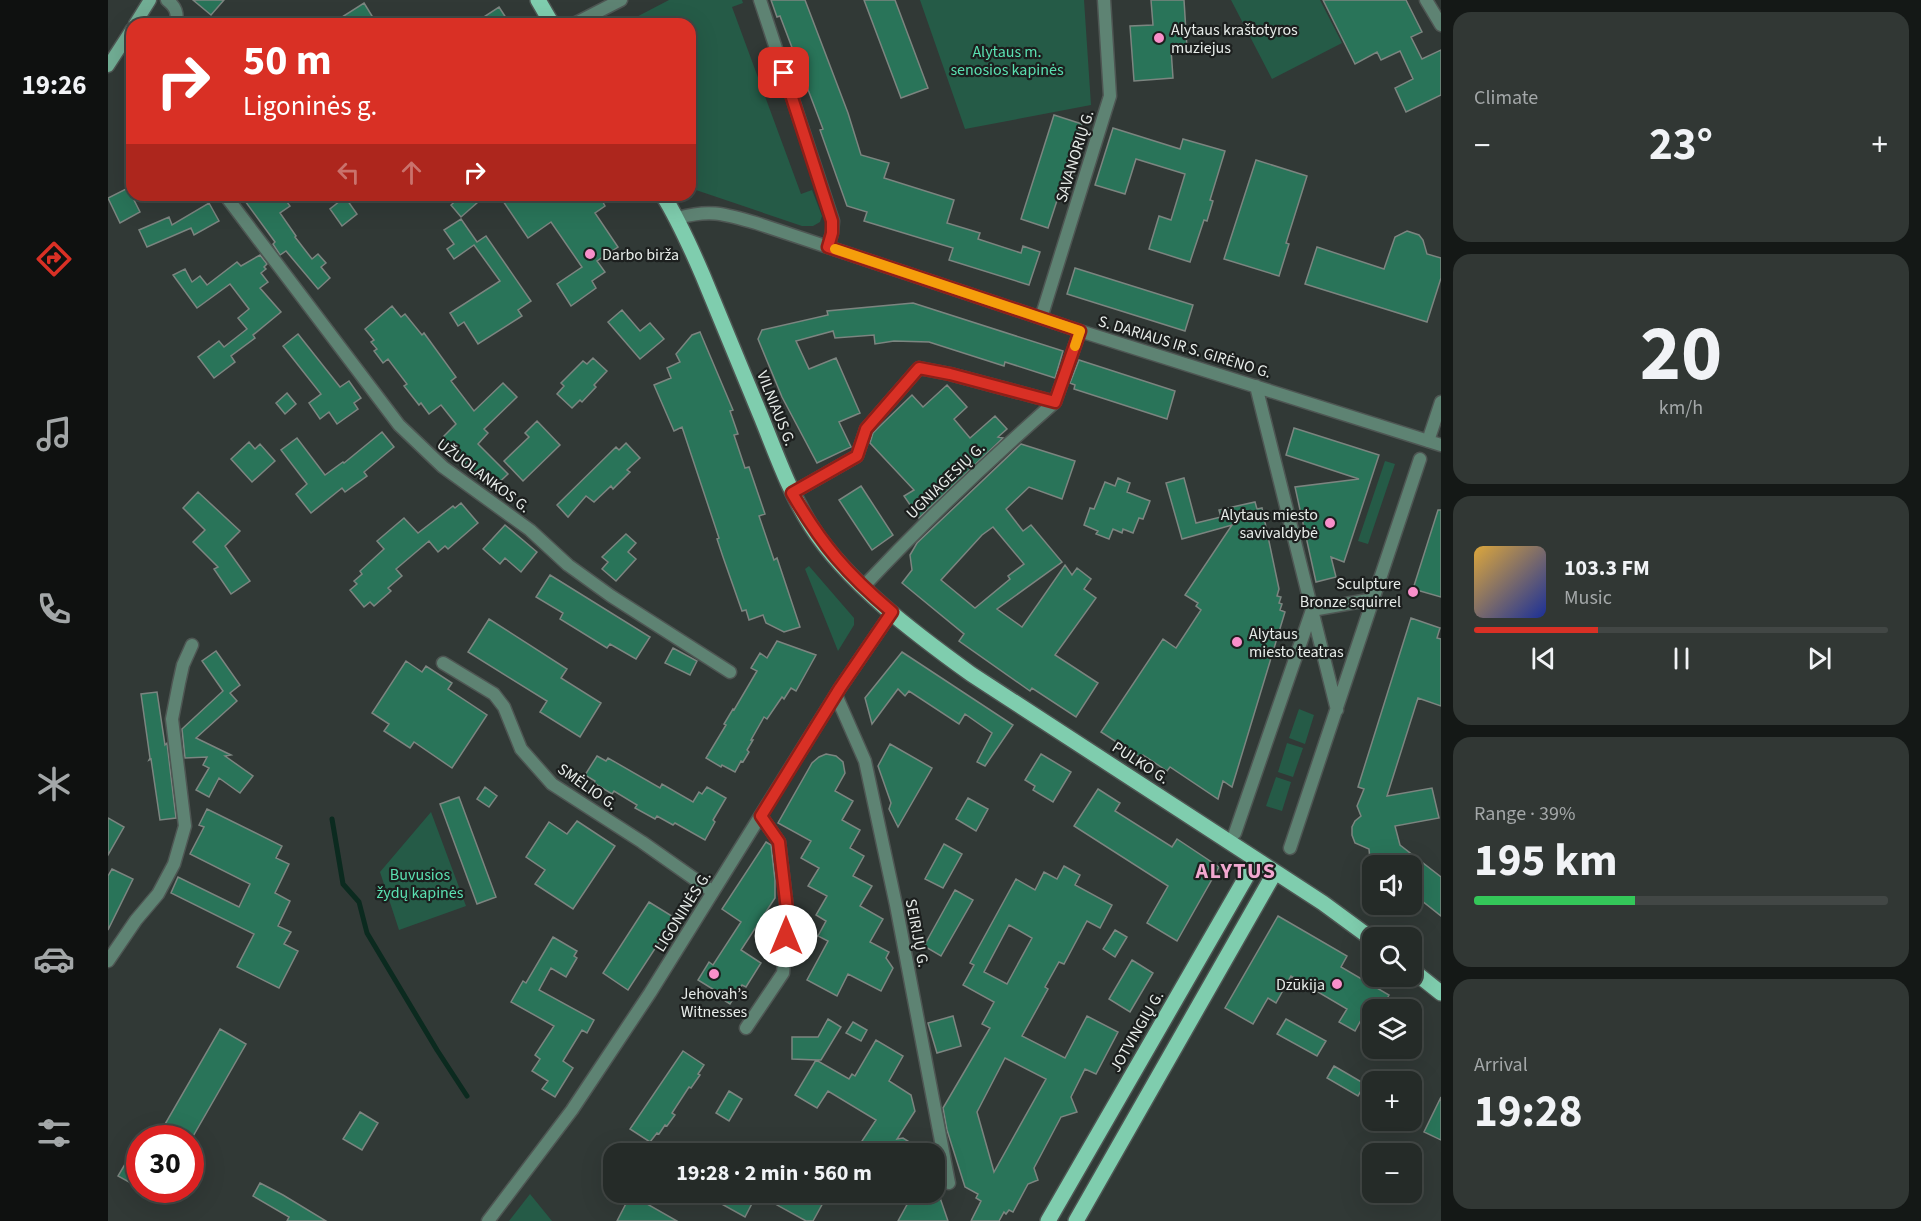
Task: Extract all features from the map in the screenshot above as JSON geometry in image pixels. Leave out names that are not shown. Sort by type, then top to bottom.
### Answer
[{"type":"main road","points":[[538,0],[548,18]]},
{"type":"main road","name":"VILNIAUS G.","points":[[667,201],[678,218],[718,311],[792,493],[812,528],[835,558],[892,612]]},
{"type":"main road","name":"PULKO G.","points":[[892,612],[971,674],[1323,903],[1362,932]]},
{"type":"main road","name":"JOTVINGIŲ G.","points":[[1048,1221],[1256,860]]},
{"type":"main road","points":[[1076,1221],[1275,872]]},
{"type":"main road","points":[[1422,978],[1441,993]]},
{"type":"main road","points":[[1109,1112],[1131,1124]]},
{"type":"street","points":[[139,18],[150,0]]},
{"type":"street","points":[[167,0],[174,6],[177,18]]},
{"type":"street","points":[[586,18],[621,0]]},
{"type":"street","points":[[760,0],[831,214],[832,233],[828,247]]},
{"type":"street","name":"SAVANORIŲ G.","points":[[1041,318],[1110,96],[1104,0]]},
{"type":"street","points":[[1426,0],[1441,25]]},
{"type":"street","points":[[108,66],[126,38]]},
{"type":"street","name":"UŽUOLANKOS G.","points":[[230,201],[399,425],[424,450],[443,467],[530,530],[568,565],[611,596],[730,672]]},
{"type":"street","name":"S. DARIAUS IR S. GIRĖNO G.","points":[[678,218],[696,213],[722,213],[1080,331],[1441,445]]},
{"type":"street","name":"UGNIAGESIŲ G.","points":[[863,587],[992,457],[1055,402],[1080,331]]},
{"type":"street","points":[[792,493],[857,456],[866,429],[919,368],[1055,402]]},
{"type":"street","points":[[1256,386],[1337,711]]},
{"type":"street","points":[[1428,441],[1441,402]]},
{"type":"street","points":[[1290,848],[1420,459]]},
{"type":"street","points":[[1312,610],[1374,599]]},
{"type":"street","points":[[1235,833],[1312,610]]},
{"type":"street","name":"LIGONINĖS G.","points":[[488,1221],[572,1110],[650,993],[836,695],[892,612]]},
{"type":"street","points":[[108,961],[136,920],[158,894],[174,864],[184,826],[172,719],[178,682],[192,645]]},
{"type":"street","name":"SMĖLIO G.","points":[[443,663],[494,694],[504,707],[521,749],[552,784],[642,842],[713,892]]},
{"type":"street","name":"SEIRIJŲ G.","points":[[836,695],[865,761],[896,905],[950,1183]]},
{"type":"street","points":[[746,1028],[783,973],[788,918],[779,842],[761,816]]},
{"type":"green space","points":[[669,0],[742,0],[743,3],[732,7],[801,194],[812,190],[822,216],[820,222],[813,226],[802,226],[696,190],[696,18],[634,18]]},
{"type":"green space","name":"Alytaus m. senosios kapinės","points":[[920,0],[1084,0],[1091,105],[965,129]]},
{"type":"green space","points":[[1231,0],[1320,0],[1342,43],[1272,79]]},
{"type":"green space","points":[[1385,461],[1395,464],[1368,544],[1358,541]]},
{"type":"green space","points":[[809,566],[854,618],[854,625],[838,651],[805,569]]},
{"type":"green space","points":[[1299,709],[1314,715],[1305,744],[1289,738]]},
{"type":"green space","points":[[1287,743],[1303,748],[1293,777],[1278,772]]},
{"type":"green space","points":[[1276,777],[1291,782],[1282,811],[1266,806]]},
{"type":"green space","name":"Buvusios žydų kapinės","points":[[431,812],[466,906],[399,930],[380,872]]},
{"type":"green space","points":[[530,1194],[552,1221],[509,1221]]},
{"type":"building","points":[[193,0],[224,0],[211,15]]},
{"type":"building","points":[[771,0],[805,0],[848,113],[861,155],[889,163],[884,178],[954,200],[947,223],[980,233],[978,239],[1021,253],[1023,246],[1040,252],[1029,285],[949,260],[953,248],[864,221],[867,212],[847,206],[820,130],[823,129],[780,16],[777,17]]},
{"type":"building","points":[[864,0],[895,0],[928,88],[901,98]]},
{"type":"building","points":[[1151,0],[1184,0],[1187,48],[1171,49],[1173,78],[1134,81],[1130,26],[1153,25]]},
{"type":"building","points":[[1323,0],[1406,0],[1422,32],[1411,37],[1422,59],[1441,50],[1441,95],[1406,112],[1395,88],[1413,79],[1400,51],[1381,60],[1377,52],[1355,64]]},
{"type":"building","points":[[364,3],[373,18],[340,18]]},
{"type":"building","points":[[499,7],[506,18],[482,18]]},
{"type":"building","points":[[1054,115],[1082,124],[1048,228],[1021,219]]},
{"type":"building","points":[[1113,128],[1180,149],[1183,139],[1225,151],[1210,200],[1213,201],[1207,221],[1204,220],[1190,262],[1149,249],[1159,216],[1171,220],[1185,174],[1136,159],[1125,194],[1095,185]]},
{"type":"building","points":[[1256,160],[1307,176],[1286,243],[1289,244],[1279,276],[1224,259]]},
{"type":"building","points":[[126,189],[126,201],[134,201],[140,212],[120,223],[108,198]]},
{"type":"building","points":[[245,201],[286,201],[290,206],[280,213],[312,259],[318,254],[326,263],[321,267],[330,278],[318,289],[286,251],[280,255],[273,244],[275,242]]},
{"type":"building","points":[[340,201],[348,201],[357,214],[342,226],[330,209]]},
{"type":"building","points":[[455,201],[479,201],[461,217],[451,205]]},
{"type":"building","name":"Darbo birža","points":[[503,201],[602,201],[605,206],[595,213],[618,247],[597,261],[605,272],[592,281],[596,288],[571,306],[557,284],[582,267],[551,222],[528,238]]},
{"type":"building","points":[[209,203],[219,221],[194,235],[191,228],[147,247],[139,230],[169,217],[172,225]]},
{"type":"building","points":[[461,219],[477,242],[486,236],[531,301],[518,310],[522,316],[478,344],[464,322],[458,326],[450,313],[500,281],[474,245],[454,259],[447,249],[454,244],[444,230]]},
{"type":"building","points":[[1407,231],[1419,235],[1427,254],[1441,258],[1441,278],[1427,322],[1305,284],[1317,247],[1384,269],[1395,237]]},
{"type":"building","points":[[260,255],[267,264],[264,267],[266,269],[261,273],[268,282],[260,288],[281,312],[253,335],[255,338],[231,356],[235,362],[214,378],[198,357],[219,341],[224,347],[247,329],[238,318],[249,309],[230,284],[197,308],[173,275],[185,269],[192,282],[200,276],[207,285],[237,262],[241,266]]},
{"type":"building","points":[[1075,268],[1193,305],[1185,331],[1067,294]]},
{"type":"building","points":[[913,303],[1063,351],[1055,378],[1005,362],[1004,366],[929,342],[894,341],[875,344],[874,335],[835,338],[833,331],[796,341],[809,369],[836,358],[860,413],[839,422],[851,447],[817,463],[782,397],[758,339],[762,330],[828,315],[827,311]]},
{"type":"building","points":[[392,306],[401,317],[405,314],[422,335],[424,333],[456,377],[451,381],[474,411],[503,383],[517,397],[484,429],[488,433],[478,444],[508,474],[491,490],[441,439],[456,424],[441,405],[429,414],[404,386],[407,384],[388,359],[383,363],[374,351],[377,349],[371,342],[374,340],[365,329]]},
{"type":"building","points":[[622,310],[640,331],[650,323],[664,339],[640,359],[608,322]]},
{"type":"building","points":[[700,332],[733,410],[730,411],[738,434],[734,435],[745,468],[749,467],[765,514],[759,516],[774,560],[777,558],[800,627],[784,632],[766,623],[763,615],[749,620],[746,610],[742,611],[682,427],[674,431],[654,385],[671,378],[667,368],[680,362],[676,354],[692,335]]},
{"type":"building","points":[[298,334],[340,387],[349,381],[361,398],[354,403],[358,409],[337,424],[329,412],[320,419],[309,403],[321,394],[283,346]]},
{"type":"building","points":[[593,358],[607,371],[582,402],[580,400],[572,408],[557,394],[564,386],[561,383],[583,361],[587,364]]},
{"type":"building","points":[[1079,360],[1175,391],[1167,419],[1074,389],[1075,385],[1070,383]]},
{"type":"building","points":[[947,385],[967,407],[954,419],[970,438],[995,416],[1007,429],[998,437],[1003,438],[919,518],[904,496],[914,490],[870,443],[873,433],[912,395],[923,407]]},
{"type":"building","points":[[287,393],[296,404],[285,414],[276,403]]},
{"type":"building","points":[[537,421],[560,445],[523,481],[504,461],[529,437],[525,433]]},
{"type":"building","name":"Alytaus miesto savivaldybė","points":[[1294,428],[1379,455],[1344,562],[1331,557],[1336,577],[1316,582],[1295,487],[1359,479],[1286,455]]},
{"type":"building","points":[[382,432],[394,447],[364,472],[367,476],[345,492],[342,488],[311,513],[296,494],[307,484],[281,450],[297,438],[325,475],[344,463]]},
{"type":"building","points":[[249,442],[255,449],[260,444],[275,461],[252,482],[231,459]]},
{"type":"building","points":[[626,443],[640,458],[627,470],[630,472],[613,489],[611,486],[594,502],[586,496],[568,517],[557,505],[616,447],[619,450]]},
{"type":"building","points":[[1021,444],[1075,461],[1062,499],[1029,487],[1006,509],[1023,531],[1031,525],[1062,562],[997,609],[1022,627],[1065,565],[1072,575],[1077,568],[1091,579],[1084,589],[1096,598],[1055,655],[1098,683],[1076,717],[1032,688],[1030,691],[959,641],[964,634],[902,583],[912,570],[910,555],[917,543]],"holes":[[[993,527],[1024,564],[1008,576],[1010,579],[975,608],[941,580],[982,535]]]},
{"type":"building","points":[[1118,478],[1130,483],[1127,492],[1150,501],[1143,519],[1139,518],[1133,533],[1123,529],[1122,533],[1113,529],[1109,539],[1096,534],[1098,531],[1084,525],[1090,508],[1094,509],[1105,482],[1115,486]]},
{"type":"building","points":[[1184,478],[1196,523],[1221,517],[1219,510],[1255,502],[1257,509],[1262,508],[1279,589],[1277,596],[1281,597],[1280,610],[1285,612],[1232,787],[1223,781],[1218,799],[1170,767],[1167,771],[1143,755],[1141,758],[1101,732],[1163,639],[1176,648],[1201,610],[1196,606],[1198,603],[1185,595],[1232,525],[1182,539],[1166,483]]},
{"type":"building","points":[[861,486],[893,535],[872,550],[839,500]]},
{"type":"building","points":[[198,492],[240,531],[225,546],[250,581],[231,594],[214,569],[218,567],[193,542],[205,530],[183,508]]},
{"type":"building","points":[[461,503],[478,523],[448,549],[445,546],[438,552],[429,541],[396,569],[402,576],[388,588],[391,591],[374,606],[370,602],[364,607],[350,590],[357,584],[354,581],[362,574],[360,571],[384,549],[377,541],[404,518],[418,533],[453,506],[455,508]]},
{"type":"building","points":[[1438,510],[1441,510],[1441,597],[1413,589]]},
{"type":"building","points":[[505,525],[537,552],[521,572],[505,558],[500,564],[483,549]]},
{"type":"building","points":[[626,534],[636,543],[628,552],[636,559],[616,581],[602,569],[608,562],[602,557]]},
{"type":"building","points":[[550,575],[650,637],[636,659],[610,644],[607,648],[560,619],[563,613],[536,597]]},
{"type":"building","points":[[1411,618],[1440,628],[1437,638],[1441,639],[1441,706],[1418,698],[1387,796],[1432,788],[1439,818],[1395,826],[1400,845],[1413,855],[1370,855],[1369,849],[1355,843],[1352,827],[1361,816],[1357,806],[1364,789],[1358,787]]},
{"type":"building","points":[[489,619],[567,669],[561,678],[601,703],[580,737],[540,712],[547,701],[468,652]]},
{"type":"building","points":[[777,641],[816,655],[796,691],[791,688],[767,719],[764,717],[751,740],[753,740],[747,750],[749,752],[735,772],[722,765],[721,767],[706,758],[757,671],[751,668],[760,653],[767,658]]},
{"type":"building","points":[[673,648],[697,661],[690,675],[665,663]]},
{"type":"building","points":[[216,651],[240,685],[230,693],[237,701],[196,738],[231,755],[225,756],[253,776],[240,793],[219,778],[209,797],[196,790],[209,768],[203,765],[207,757],[185,758],[182,729],[223,691],[202,661]]},
{"type":"building","points":[[902,652],[1013,725],[985,766],[977,762],[992,733],[965,714],[959,724],[909,691],[905,696],[898,689],[872,724],[865,698]]},
{"type":"building","points":[[406,661],[422,672],[426,666],[452,683],[448,689],[487,715],[452,768],[414,742],[410,748],[384,731],[389,724],[372,713]]},
{"type":"building","points":[[157,692],[165,745],[167,743],[176,818],[160,820],[151,759],[149,760],[141,694]]},
{"type":"building","points":[[890,744],[932,768],[898,827],[889,809],[891,803],[878,766]]},
{"type":"building","points":[[826,754],[836,756],[843,762],[845,773],[835,791],[853,801],[842,820],[860,830],[850,848],[864,856],[853,876],[872,886],[860,906],[883,919],[870,942],[889,952],[886,958],[893,968],[881,991],[848,974],[837,996],[807,980],[828,941],[818,936],[826,921],[816,915],[827,896],[808,886],[819,868],[801,858],[811,841],[778,823],[812,763]]},
{"type":"building","points":[[1041,754],[1071,772],[1053,802],[1033,790],[1035,786],[1025,780]]},
{"type":"building","points":[[597,756],[606,761],[608,758],[660,788],[662,784],[693,802],[699,792],[702,794],[707,787],[726,798],[705,840],[675,823],[673,825],[657,816],[655,819],[635,808],[637,805],[614,791],[612,794],[594,783],[595,781],[585,775]]},
{"type":"building","points":[[485,787],[497,796],[489,807],[477,799]]},
{"type":"building","points":[[1098,789],[1120,803],[1115,811],[1172,847],[1177,839],[1219,867],[1177,941],[1147,923],[1168,886],[1074,826]]},
{"type":"building","points":[[459,797],[496,897],[477,904],[440,804]]},
{"type":"building","points":[[968,798],[988,809],[976,831],[956,819]]},
{"type":"building","points":[[207,809],[282,846],[276,858],[289,864],[275,893],[290,901],[278,926],[291,932],[284,944],[298,951],[279,988],[237,967],[254,934],[171,893],[178,877],[239,907],[250,884],[190,854],[204,827],[199,825]]},
{"type":"building","points":[[108,818],[124,827],[108,855]]},
{"type":"building","points":[[577,821],[615,846],[573,909],[535,884],[545,870],[526,857],[549,822],[567,834]]},
{"type":"building","points":[[766,842],[771,845],[775,898],[741,950],[761,963],[746,987],[742,985],[730,1004],[714,994],[716,991],[698,980],[709,962],[713,965],[741,922],[722,909]]},
{"type":"building","points":[[944,844],[962,854],[943,888],[925,879]]},
{"type":"building","points":[[1422,862],[1441,877],[1441,916],[1422,901]]},
{"type":"building","points":[[1064,866],[1080,875],[1075,885],[1112,905],[1100,928],[1087,921],[1064,964],[1059,962],[1045,987],[1048,989],[1022,1036],[1065,1058],[1087,1016],[1118,1032],[1096,1074],[1085,1069],[1071,1097],[1077,1112],[1061,1117],[1034,1168],[1038,1180],[1028,1184],[1013,1212],[1009,1210],[1006,1214],[1004,1212],[999,1221],[971,1221],[981,1201],[976,1198],[978,1194],[965,1187],[947,1130],[943,1108],[990,1028],[982,1024],[994,1002],[963,985],[974,965],[970,963],[1016,879],[1035,890],[1044,872],[1057,879]],"holes":[[[1009,925],[1032,938],[1007,984],[984,972]],[[1005,1058],[1046,1079],[994,1172],[977,1112]]]},
{"type":"building","points":[[112,869],[133,879],[108,930],[108,876]]},
{"type":"building","points":[[955,890],[973,900],[941,956],[924,946]]},
{"type":"building","points":[[649,902],[675,918],[628,990],[603,973]]},
{"type":"building","name":"Dzūkija","points":[[1278,916],[1347,956],[1341,967],[1362,979],[1362,987],[1375,987],[1389,995],[1387,999],[1362,999],[1362,1021],[1355,1031],[1339,1022],[1347,1009],[1291,976],[1276,1003],[1268,998],[1253,1024],[1225,1008]]},
{"type":"building","points":[[1115,930],[1127,937],[1115,957],[1103,949]]},
{"type":"building","points":[[553,937],[577,951],[574,956],[577,958],[566,977],[551,968],[539,990],[594,1020],[587,1033],[582,1030],[563,1061],[573,1068],[555,1097],[542,1089],[548,1081],[532,1071],[540,1059],[535,1055],[554,1026],[511,1002],[523,981],[526,983]]},
{"type":"building","points":[[1132,960],[1153,973],[1130,1012],[1109,999]]},
{"type":"building","points":[[953,1016],[961,1046],[937,1053],[928,1023]]},
{"type":"building","points":[[828,1019],[841,1027],[821,1060],[792,1059],[792,1037],[818,1037]]},
{"type":"building","points":[[1286,1019],[1326,1041],[1317,1056],[1277,1034]]},
{"type":"building","points":[[853,1022],[867,1030],[861,1041],[846,1033]]},
{"type":"building","points":[[220,1029],[246,1044],[199,1125],[165,1125]]},
{"type":"building","points":[[876,1040],[903,1056],[889,1081],[911,1095],[915,1111],[897,1139],[903,1138],[911,1143],[865,1143],[862,1141],[876,1120],[828,1091],[817,1108],[795,1095],[816,1060],[849,1079],[852,1074],[855,1076]]},
{"type":"building","points":[[683,1051],[704,1065],[698,1074],[700,1075],[672,1113],[675,1115],[650,1142],[630,1129]]},
{"type":"building","points":[[1334,1066],[1362,1082],[1362,1089],[1358,1096],[1327,1078]]},
{"type":"building","points":[[729,1091],[742,1099],[729,1121],[716,1113]]},
{"type":"building","points":[[1441,1097],[1441,1140],[1424,1132]]},
{"type":"building","points":[[360,1112],[378,1123],[362,1150],[343,1139]]},
{"type":"building","points":[[126,1163],[126,1180],[118,1176]]},
{"type":"building","points":[[260,1183],[326,1221],[287,1221],[289,1217],[253,1196]]},
{"type":"building","points":[[626,1203],[648,1203],[677,1221],[617,1221]]},
{"type":"building","points":[[720,1203],[752,1203],[745,1217]]},
{"type":"building","points":[[773,1203],[823,1203],[813,1221],[806,1221]]},
{"type":"building","points":[[908,1203],[942,1203],[948,1221],[898,1221]]},
{"type":"waterway","points":[[332,819],[343,884],[359,902],[367,933],[467,1096]]},
{"type":"slow traffic","points":[[835,249],[1080,331],[1075,346]]},
{"type":"place","name":"Alytaus kraštotyros muziejus","points":[[1159,38]]},
{"type":"place","name":"Darbo birža","points":[[590,254]]},
{"type":"place","name":"Alytaus miesto savivaldybė","points":[[1330,523]]},
{"type":"place","name":"Sculpture Bronze squirrel","points":[[1413,592]]},
{"type":"place","name":"Alytaus miesto teatras","points":[[1237,642]]},
{"type":"place","name":"Jehovah’s Witnesses","points":[[714,974]]},
{"type":"place","name":"Dzūkija","points":[[1337,984]]},
{"type":"district","name":"ALYTUS","points":[[1236,870]]},
{"type":"route","points":[[784,73],[832,221],[832,233],[828,247],[1080,331],[1055,402],[919,368],[866,429],[857,456],[792,493],[812,528],[835,558],[892,612],[840,688],[761,816],[779,842],[788,918],[786,936]]}]
